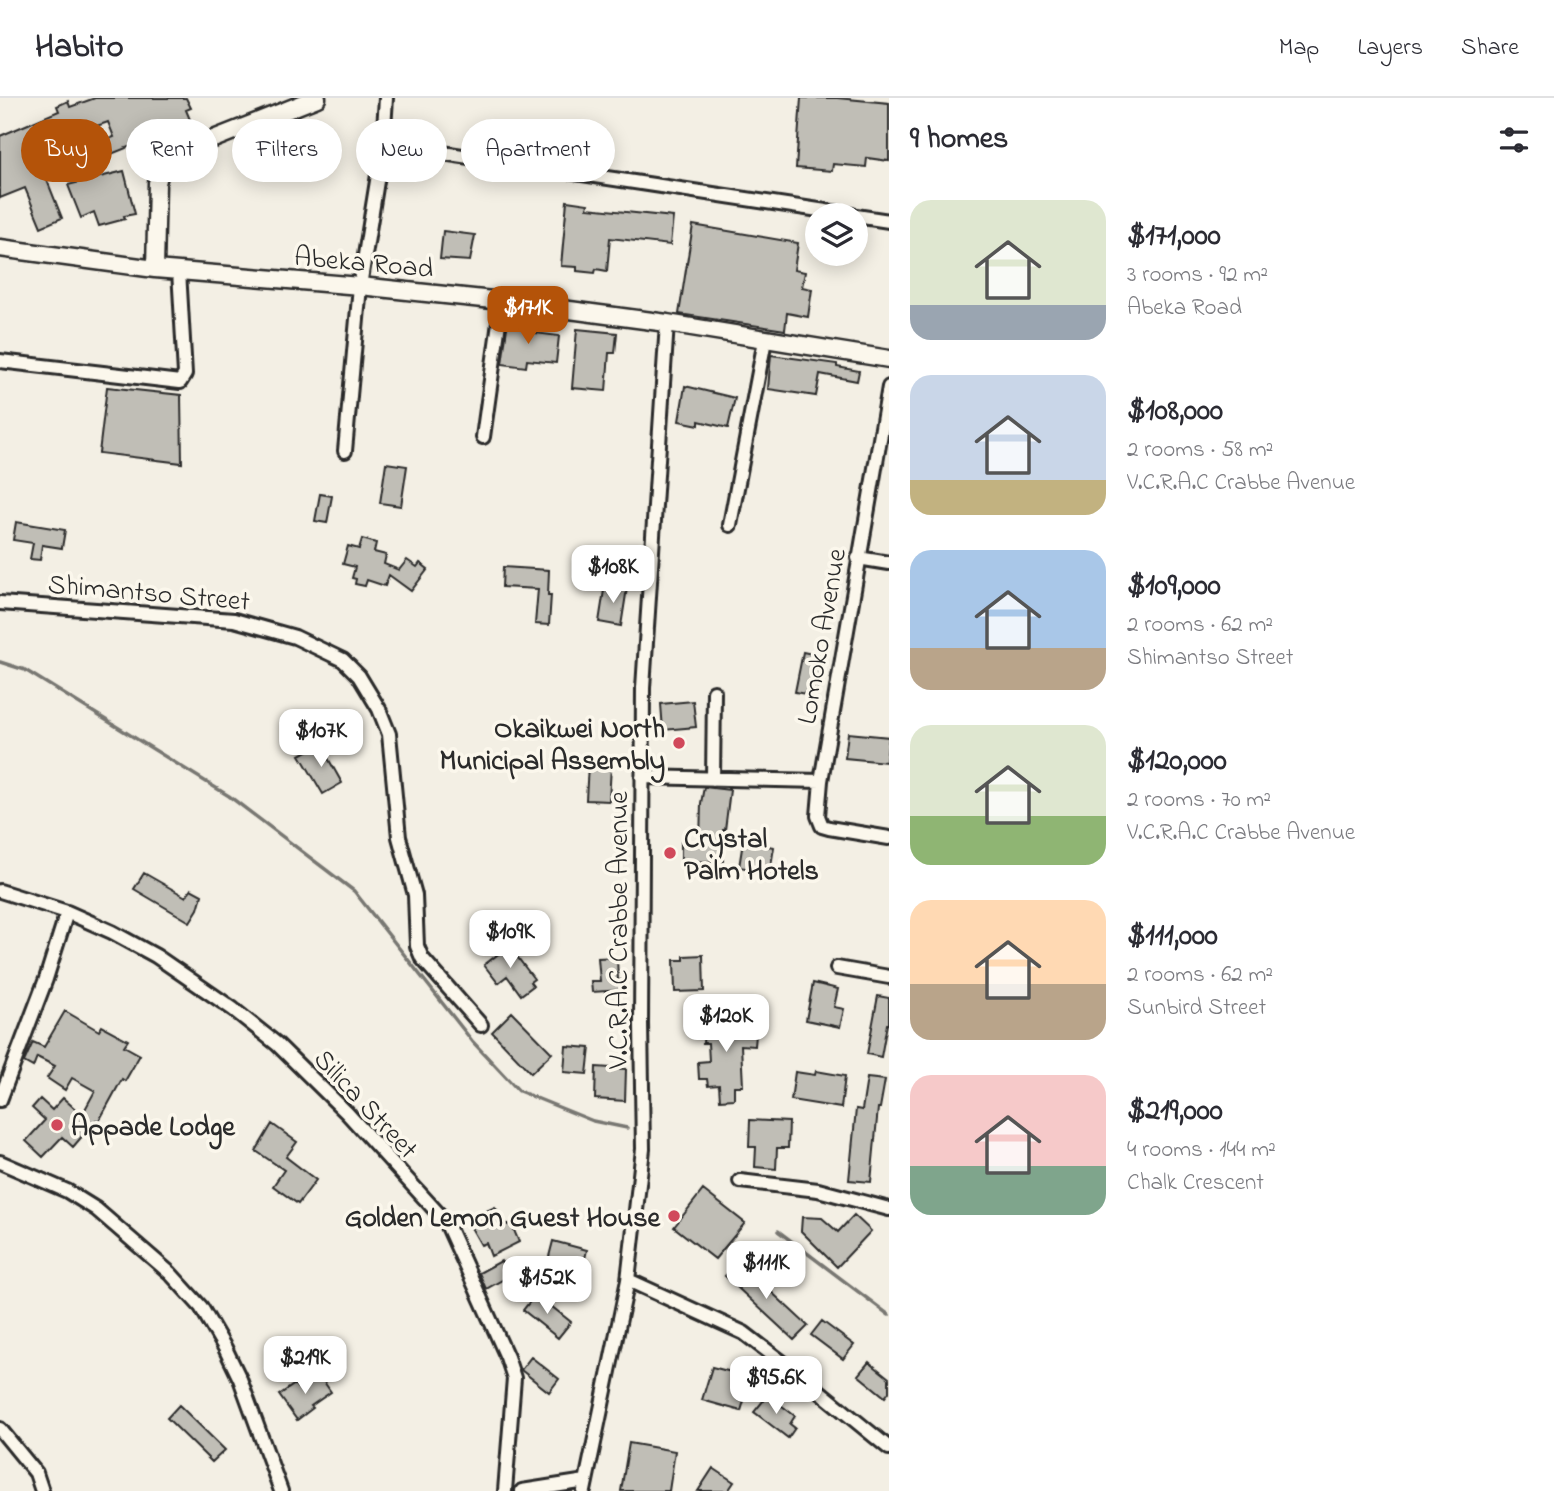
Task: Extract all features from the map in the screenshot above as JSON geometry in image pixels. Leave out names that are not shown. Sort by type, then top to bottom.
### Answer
[{"type":"street","points":[[155,269],[155,203],[161,167],[173,155],[317,98]]},
{"type":"street","points":[[385,119],[386,98]]},
{"type":"street","points":[[447,154],[805,209]]},
{"type":"street","points":[[345,451],[360,286],[377,182]]},
{"type":"street","points":[[868,218],[889,221]]},
{"type":"street","name":"Abeka Road","points":[[0,248],[155,269],[502,301],[667,323],[889,359]]},
{"type":"street","points":[[0,361],[180,382],[185,374],[179,271]]},
{"type":"street","points":[[483,436],[502,301]]},
{"type":"street","name":"V.C.R.A.C Crabbe Avenue","points":[[585,1486],[628,1280],[643,1149],[643,688],[667,323]]},
{"type":"street","points":[[730,525],[765,340]]},
{"type":"street","name":"Lomoko Avenue","points":[[889,387],[821,780],[818,816],[822,826],[889,838]]},
{"type":"street","points":[[858,558],[889,563]]},
{"type":"street","name":"Shimantso Street","points":[[0,603],[234,620],[295,636],[343,660],[359,676],[379,709],[389,734],[399,837],[415,895],[417,946],[422,958],[481,1025]]},
{"type":"street","points":[[713,779],[715,692]]},
{"type":"street","points":[[642,777],[821,780]]},
{"type":"street","name":"Silica Street","points":[[0,891],[67,912],[112,932],[156,956],[224,1002],[277,1044],[348,1113],[446,1222],[514,1378],[505,1491]]},
{"type":"street","points":[[0,1100],[46,979],[67,912]]},
{"type":"street","points":[[837,968],[889,977]]},
{"type":"street","points":[[0,1162],[56,1186],[96,1209],[170,1273],[201,1307],[240,1379],[281,1491]]},
{"type":"street","points":[[740,1181],[818,1190],[889,1209]]},
{"type":"street","points":[[628,1280],[744,1333],[889,1448]]},
{"type":"street","points":[[0,1429],[36,1473],[42,1491]]},
{"type":"street","points":[[522,1491],[585,1486]]},
{"type":"building","points":[[95,98],[186,98],[191,108],[186,110],[190,119],[126,119],[126,148],[112,154],[112,119],[40,119],[59,111],[57,106],[68,101],[70,107]]},
{"type":"building","points":[[801,98],[889,103],[889,161],[867,158],[866,167],[833,164],[832,171],[796,168]]},
{"type":"building","points":[[21,127],[21,182],[48,182],[62,218],[41,227],[25,188],[0,198],[0,136]]},
{"type":"building","points":[[124,171],[135,214],[99,226],[94,212],[81,218],[68,185],[80,182],[112,182],[112,174]]},
{"type":"building","points":[[567,201],[588,204],[587,208],[673,217],[670,245],[610,238],[607,271],[596,269],[595,273],[577,271],[577,267],[561,266]]},
{"type":"building","points":[[693,225],[798,243],[794,270],[805,272],[802,287],[812,289],[808,317],[787,313],[785,330],[679,314]]},
{"type":"building","points":[[443,231],[475,235],[470,261],[440,259]]},
{"type":"building","points":[[508,320],[528,323],[527,332],[559,336],[556,363],[527,360],[526,367],[502,364]]},
{"type":"building","points":[[577,329],[617,333],[615,353],[609,353],[606,391],[572,388]]},
{"type":"building","points":[[771,355],[837,364],[837,367],[859,371],[857,381],[820,374],[816,396],[768,389]]},
{"type":"building","points":[[685,386],[735,398],[728,428],[699,421],[699,425],[679,421]]},
{"type":"building","points":[[107,387],[181,395],[182,463],[99,453]]},
{"type":"building","points":[[386,463],[407,466],[401,506],[380,503]]},
{"type":"building","points":[[320,494],[332,496],[327,523],[315,521]]},
{"type":"building","points":[[16,522],[65,530],[62,548],[42,545],[40,560],[30,559],[33,543],[13,540]]},
{"type":"building","points":[[362,539],[376,543],[374,552],[386,555],[384,564],[399,570],[407,560],[417,567],[420,563],[428,569],[411,591],[389,575],[385,586],[367,580],[365,586],[355,584],[356,579],[352,578],[355,567],[343,564],[348,546],[359,549]]},
{"type":"building","points":[[503,567],[549,570],[549,625],[535,624],[538,589],[502,587]]},
{"type":"building","points":[[605,584],[627,588],[621,626],[599,622]]},
{"type":"building","points":[[803,652],[826,657],[816,696],[795,692]]},
{"type":"building","points":[[693,701],[696,727],[663,730],[661,704]]},
{"type":"building","points":[[848,733],[889,737],[886,762],[845,758]]},
{"type":"building","points":[[320,744],[342,783],[323,794],[300,755]]},
{"type":"building","points":[[588,764],[611,766],[609,801],[586,800]]},
{"type":"building","points":[[704,787],[730,790],[723,830],[723,861],[681,862],[681,842],[700,842]]},
{"type":"building","points":[[743,842],[774,847],[770,872],[739,867]]},
{"type":"building","points":[[144,873],[186,897],[191,889],[202,895],[190,922],[134,889]]},
{"type":"building","points":[[509,946],[534,979],[530,982],[533,986],[521,995],[507,976],[498,983],[484,965]]},
{"type":"building","points":[[703,955],[704,991],[675,992],[674,960],[684,960],[684,956]]},
{"type":"building","points":[[617,957],[618,980],[622,980],[623,990],[592,992],[591,981],[600,981],[598,958]]},
{"type":"building","points":[[813,983],[838,989],[834,1007],[844,1009],[840,1027],[806,1020]]},
{"type":"building","points":[[878,996],[889,998],[889,1024],[881,1057],[867,1054]]},
{"type":"building","points":[[65,1011],[99,1031],[102,1026],[128,1040],[124,1046],[140,1055],[125,1081],[122,1079],[99,1121],[96,1120],[73,1147],[62,1137],[43,1157],[26,1141],[45,1120],[32,1108],[40,1099],[52,1110],[63,1098],[82,1115],[95,1091],[72,1078],[65,1090],[47,1078],[55,1066],[37,1057],[33,1067],[24,1062],[33,1042],[44,1047]]},
{"type":"building","points":[[512,1012],[552,1053],[531,1073],[492,1032]]},
{"type":"building","points":[[705,1019],[757,1023],[755,1046],[741,1045],[743,1086],[734,1086],[734,1099],[720,1100],[719,1085],[708,1086],[707,1079],[699,1079],[698,1062],[709,1061],[708,1043],[703,1043]]},
{"type":"building","points":[[566,1046],[590,1048],[587,1074],[564,1072]]},
{"type":"building","points":[[596,1067],[626,1069],[625,1101],[595,1099]]},
{"type":"building","points":[[816,1071],[845,1076],[841,1108],[791,1100],[795,1072],[815,1075]]},
{"type":"building","points":[[867,1078],[885,1080],[878,1108],[871,1182],[849,1180],[856,1109],[862,1110]]},
{"type":"building","points":[[750,1120],[789,1122],[788,1148],[777,1148],[776,1169],[755,1167],[756,1147],[749,1147]]},
{"type":"building","points":[[272,1124],[297,1142],[286,1157],[316,1180],[298,1204],[273,1186],[284,1170],[256,1151]]},
{"type":"building","points":[[703,1190],[745,1223],[715,1259],[674,1227]]},
{"type":"building","points":[[495,1207],[507,1225],[511,1223],[519,1242],[491,1256],[486,1243],[481,1245],[469,1224],[471,1218]]},
{"type":"building","points":[[854,1215],[871,1231],[837,1267],[801,1231],[802,1217],[822,1218],[838,1232]]},
{"type":"building","points":[[553,1241],[587,1250],[577,1292],[542,1284]]},
{"type":"building","points":[[501,1261],[511,1275],[486,1289],[479,1273]]},
{"type":"building","points":[[738,1261],[808,1326],[794,1340],[725,1276]]},
{"type":"building","points":[[536,1294],[571,1322],[558,1338],[523,1310]]},
{"type":"building","points":[[822,1321],[854,1345],[843,1359],[811,1335]]},
{"type":"building","points":[[531,1357],[559,1379],[549,1392],[521,1370]]},
{"type":"building","points":[[869,1362],[889,1378],[889,1392],[885,1397],[858,1375]]},
{"type":"building","points":[[712,1367],[751,1377],[741,1411],[702,1400]]},
{"type":"building","points":[[318,1373],[331,1392],[297,1420],[279,1395]]},
{"type":"building","points":[[768,1395],[795,1416],[790,1424],[795,1428],[788,1438],[754,1412]]},
{"type":"building","points":[[179,1405],[225,1450],[212,1462],[167,1418]]},
{"type":"building","points":[[629,1443],[675,1451],[669,1491],[621,1491]]},
{"type":"building","points":[[713,1468],[734,1482],[728,1491],[698,1491]]},
{"type":"waterway","points":[[0,662],[25,670],[229,796],[354,891],[473,1042],[519,1091],[593,1121],[627,1128]]},
{"type":"waterway","points":[[778,1231],[889,1315]]},
{"type":"place","name":"Okaikwei North Municipal Assembly","points":[[679,743]]},
{"type":"place","name":"Crystal Palm Hotels","points":[[670,853]]},
{"type":"place","name":"Appade Lodge","points":[[57,1125]]},
{"type":"place","name":"Golden Lemon Guest House","points":[[674,1216]]}]
